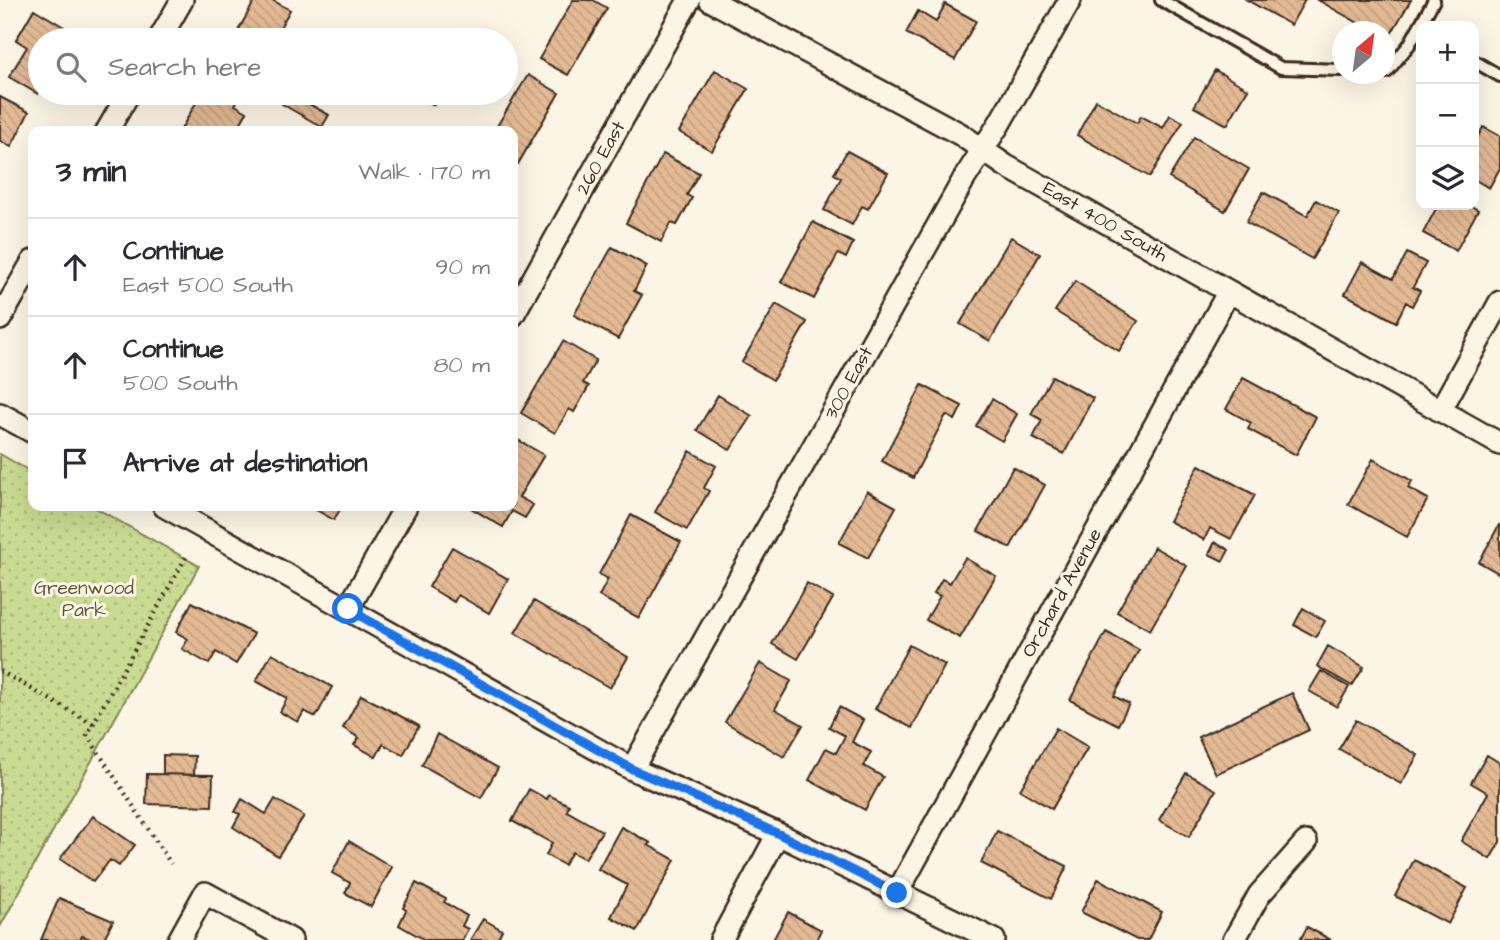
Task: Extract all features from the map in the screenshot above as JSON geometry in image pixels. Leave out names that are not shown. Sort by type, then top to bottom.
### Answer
[{"type":"street","points":[[166,28],[182,0]]},
{"type":"street","name":"260 East","points":[[518,306],[690,0]]},
{"type":"street","name":"East 400 South","points":[[710,0],[960,134],[1006,166],[1500,444]]},
{"type":"street","name":"300 East","points":[[632,769],[982,150],[1070,0]]},
{"type":"street","points":[[110,126],[122,105]]},
{"type":"street","points":[[0,319],[28,270]]},
{"type":"street","name":"Orchard Avenue","points":[[897,893],[1228,292]]},
{"type":"street","points":[[1440,411],[1500,302]]},
{"type":"street","points":[[0,414],[28,429]]},
{"type":"street","points":[[173,511],[632,769],[779,834],[994,940]]},
{"type":"street","points":[[348,609],[403,511]]},
{"type":"street","points":[[721,940],[779,834]]},
{"type":"street","points":[[1234,940],[1259,895],[1307,842]]},
{"type":"street","points":[[179,940],[205,892],[291,940]]},
{"type":"lane","points":[[1161,0],[1281,68],[1332,70]]},
{"type":"lane","points":[[1424,21],[1434,0]]},
{"type":"lane","points":[[1395,62],[1416,35]]},
{"type":"lane","points":[[1479,64],[1500,76]]},
{"type":"path","points":[[171,864],[87,735],[186,557]]},
{"type":"path","points":[[0,671],[93,724]]},
{"type":"green space","name":"Greenwood Park","points":[[0,454],[28,470],[28,511],[101,511],[199,566],[0,927]]},
{"type":"building","points":[[255,0],[272,0],[290,10],[280,28],[240,28]]},
{"type":"building","points":[[573,0],[593,0],[607,8],[568,75],[539,59]]},
{"type":"building","points":[[1247,0],[1305,0],[1291,25]]},
{"type":"building","points":[[1318,0],[1411,0],[1395,27],[1395,21],[1355,21]]},
{"type":"building","points":[[945,4],[976,21],[955,60],[906,33],[918,11],[936,22]]},
{"type":"building","points":[[34,9],[66,28],[28,28],[28,88],[9,77],[27,47],[16,40]]},
{"type":"building","points":[[715,70],[748,89],[712,151],[679,132]]},
{"type":"building","points":[[1215,70],[1248,89],[1227,125],[1194,107]]},
{"type":"building","points":[[528,75],[559,93],[518,164],[518,126],[497,126],[510,105],[518,105],[518,91]]},
{"type":"building","points":[[0,97],[29,112],[11,147],[0,141]]},
{"type":"building","points":[[1096,100],[1137,123],[1141,116],[1163,128],[1170,115],[1183,122],[1150,177],[1077,135]]},
{"type":"building","points":[[195,105],[235,105],[247,112],[239,126],[183,126]]},
{"type":"building","points":[[284,105],[311,105],[329,115],[320,126]]},
{"type":"building","points":[[1483,127],[1500,136],[1500,168],[1489,188],[1479,182],[1479,135]]},
{"type":"building","points":[[1194,137],[1249,169],[1225,211],[1169,178]]},
{"type":"building","points":[[847,151],[888,173],[868,209],[862,206],[852,225],[824,210],[841,178],[834,174]]},
{"type":"building","points":[[663,154],[699,173],[687,195],[692,198],[677,225],[671,223],[661,242],[626,223]]},
{"type":"building","points":[[1263,192],[1307,216],[1316,200],[1339,213],[1312,259],[1246,222]]},
{"type":"building","points":[[1435,210],[1478,210],[1456,251],[1423,233]]},
{"type":"building","points":[[813,222],[853,243],[846,258],[838,254],[814,299],[781,282]]},
{"type":"building","points":[[1011,237],[1040,254],[990,341],[960,324]]},
{"type":"building","points":[[612,247],[647,266],[634,291],[642,295],[618,339],[574,315]]},
{"type":"building","points":[[1407,253],[1426,263],[1413,287],[1420,291],[1412,306],[1406,302],[1396,322],[1345,294],[1362,262],[1393,279]]},
{"type":"building","points":[[1075,281],[1138,321],[1119,351],[1055,311]]},
{"type":"building","points":[[776,304],[807,322],[773,380],[742,362]]},
{"type":"building","points":[[563,341],[596,360],[583,383],[589,386],[574,412],[569,409],[555,433],[521,413]]},
{"type":"building","points":[[1052,376],[1093,398],[1064,454],[1033,438],[1042,420],[1031,414]]},
{"type":"building","points":[[1243,378],[1316,417],[1296,455],[1248,429],[1251,423],[1226,409]]},
{"type":"building","points":[[922,385],[962,406],[955,420],[946,415],[913,478],[882,461]]},
{"type":"building","points":[[718,395],[752,416],[730,450],[697,430]]},
{"type":"building","points":[[992,399],[1017,414],[1002,441],[976,426]]},
{"type":"building","points":[[518,440],[544,455],[519,497],[533,505],[525,518],[512,511],[518,511]]},
{"type":"building","points":[[690,451],[716,466],[704,488],[709,491],[687,530],[655,512]]},
{"type":"building","points":[[1373,459],[1412,481],[1408,488],[1428,499],[1407,537],[1348,504]]},
{"type":"building","points":[[1199,465],[1255,495],[1231,539],[1210,528],[1204,540],[1169,521]]},
{"type":"building","points":[[1013,467],[1045,485],[1010,548],[978,531]]},
{"type":"building","points":[[867,491],[896,507],[868,558],[839,543]]},
{"type":"building","points":[[318,511],[339,511],[334,520]]},
{"type":"building","points":[[476,511],[512,511],[503,527]]},
{"type":"building","points":[[631,515],[681,542],[639,618],[599,596],[608,579],[599,574]]},
{"type":"building","points":[[1500,526],[1500,574],[1479,562]]},
{"type":"building","points":[[1215,542],[1229,550],[1223,561],[1209,554]]},
{"type":"building","points":[[452,547],[508,579],[489,613],[458,595],[454,602],[429,587]]},
{"type":"building","points":[[1154,547],[1187,566],[1150,630],[1117,612]]},
{"type":"building","points":[[965,558],[996,576],[960,638],[926,620],[940,596],[934,593],[942,579],[950,583]]},
{"type":"building","points":[[807,583],[833,598],[798,659],[772,644]]},
{"type":"building","points":[[534,601],[628,657],[610,688],[515,633]]},
{"type":"building","points":[[192,602],[254,634],[236,664],[216,652],[209,664],[182,649],[188,639],[176,632]]},
{"type":"building","points":[[1303,608],[1325,621],[1316,637],[1294,625]]},
{"type":"building","points":[[1106,632],[1139,650],[1114,696],[1129,704],[1118,725],[1070,700]]},
{"type":"building","points":[[909,645],[945,665],[912,728],[875,709]]},
{"type":"building","points":[[1328,646],[1364,667],[1352,686],[1317,666]]},
{"type":"building","points":[[272,653],[332,687],[316,717],[304,711],[298,722],[280,712],[287,698],[256,681]]},
{"type":"building","points":[[760,663],[791,681],[775,709],[803,725],[784,757],[725,722]]},
{"type":"building","points":[[1321,671],[1349,687],[1337,707],[1309,691]]},
{"type":"building","points":[[1292,693],[1309,730],[1216,774],[1198,737]]},
{"type":"building","points":[[361,695],[419,726],[403,755],[383,744],[376,757],[354,745],[359,738],[343,728]]},
{"type":"building","points":[[839,707],[863,720],[852,742],[871,752],[864,766],[883,777],[865,810],[809,780],[826,748],[836,753],[845,736],[829,727]]},
{"type":"building","points":[[1356,720],[1418,755],[1401,784],[1339,749]]},
{"type":"building","points":[[1056,728],[1088,747],[1052,809],[1020,790]]},
{"type":"building","points":[[437,734],[498,768],[481,798],[422,765]]},
{"type":"building","points":[[163,755],[195,756],[194,775],[163,774]]},
{"type":"building","points":[[1487,755],[1500,763],[1500,842],[1490,859],[1461,841],[1488,793],[1471,783]]},
{"type":"building","points":[[1186,773],[1216,790],[1189,837],[1159,820]]},
{"type":"building","points":[[147,774],[213,775],[212,806],[146,804]]},
{"type":"building","points":[[529,789],[547,799],[549,795],[569,805],[567,811],[602,831],[585,859],[572,852],[564,865],[546,855],[552,843],[512,821]]},
{"type":"building","points":[[242,799],[266,814],[275,799],[304,816],[278,856],[233,827],[240,814],[235,812]]},
{"type":"building","points":[[93,816],[135,845],[119,866],[110,860],[93,882],[60,859]]},
{"type":"building","points":[[621,827],[675,860],[637,931],[611,917],[627,885],[598,869]]},
{"type":"building","points":[[997,831],[1067,866],[1051,899],[981,863]]},
{"type":"building","points":[[349,841],[392,867],[371,907],[345,893],[350,883],[332,873]]},
{"type":"building","points":[[1414,860],[1467,888],[1448,924],[1395,896]]},
{"type":"building","points":[[1098,879],[1162,912],[1148,940],[1137,940],[1081,912]]},
{"type":"building","points":[[416,883],[446,899],[444,902],[467,916],[462,926],[468,929],[462,940],[425,940],[399,925],[406,910],[403,908]]},
{"type":"building","points":[[59,898],[113,921],[103,940],[82,936],[80,940],[41,940]]},
{"type":"building","points":[[788,912],[821,930],[816,940],[773,940]]},
{"type":"building","points":[[483,919],[502,930],[497,940],[470,940]]},
{"type":"building","points":[[1307,927],[1331,940],[1300,940]]},
{"type":"route","points":[[348,609],[632,769],[779,834],[897,893]]}]
